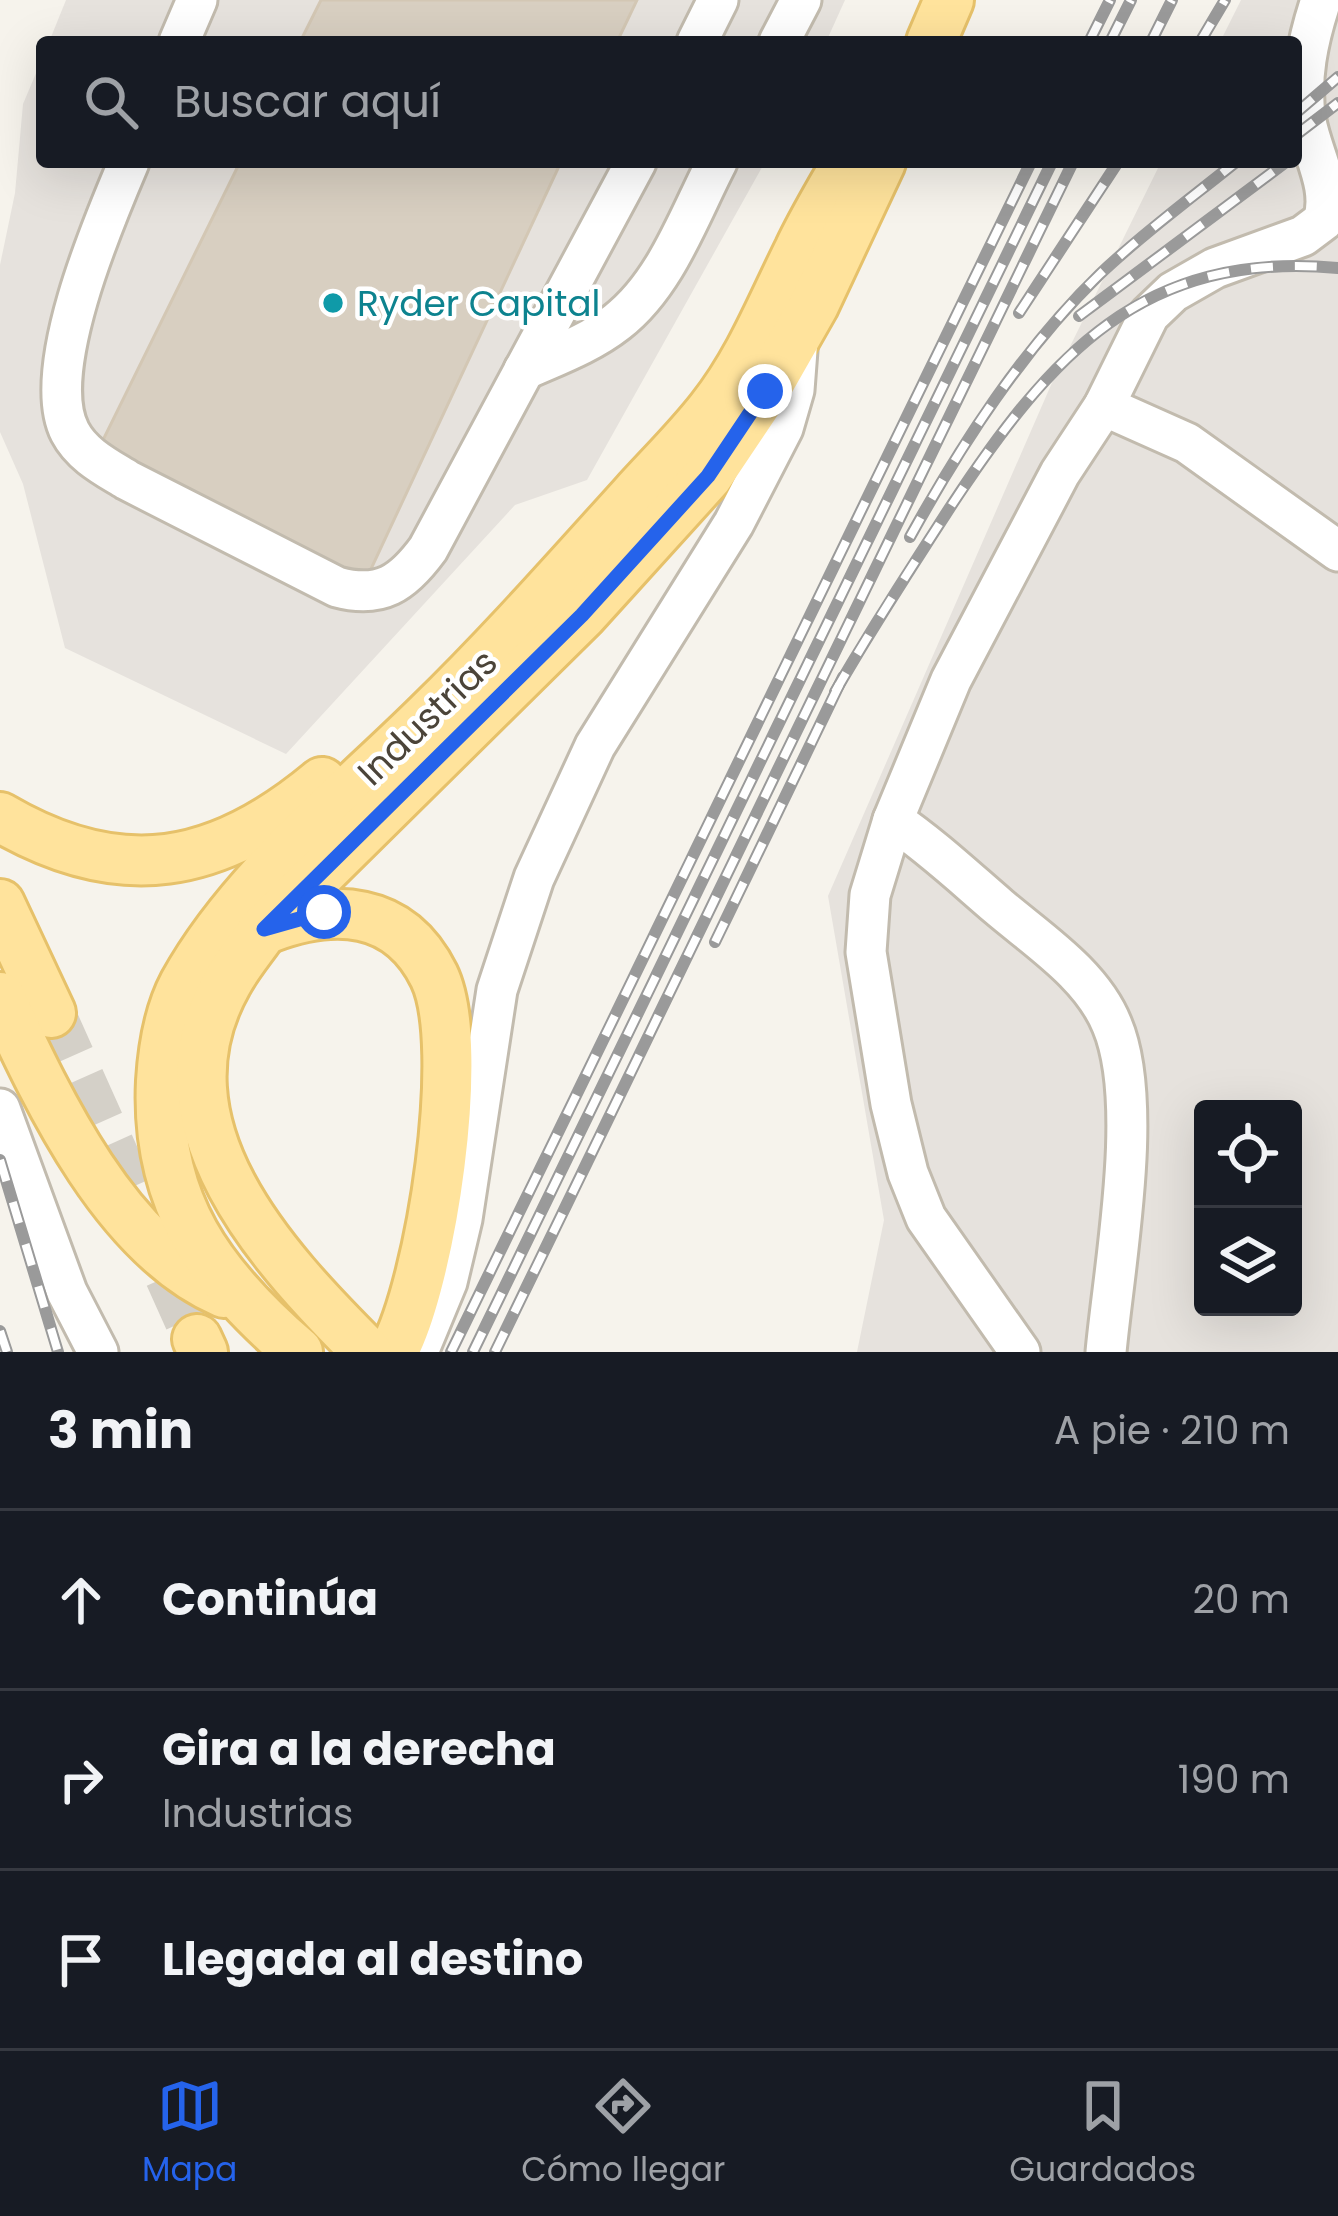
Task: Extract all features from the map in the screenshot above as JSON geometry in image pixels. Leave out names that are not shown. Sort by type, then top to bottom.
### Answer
[{"type":"main road","name":"Industrias","points":[[240,1298],[189,1228],[164,1160],[162,1058],[181,990],[214,938],[267,875],[500,646],[777,337],[801,244],[844,168]]},
{"type":"main road","name":"Industrias","points":[[368,1352],[318,1303],[240,1201],[212,1150],[202,1088],[207,1032],[226,984],[264,929],[582,615],[727,452],[777,337],[877,168]]},
{"type":"main road","points":[[0,817],[33,837],[64,848],[140,860],[213,850],[275,820],[334,772],[572,530],[700,375],[777,337]]},
{"type":"main road","points":[[0,904],[51,1013]]},
{"type":"main road","points":[[264,929],[324,912],[360,915],[405,938],[436,980],[446,1087],[436,1201],[422,1274],[393,1352]]},
{"type":"main road","points":[[0,998],[86,1163],[115,1203],[188,1274],[240,1298],[290,1345]]},
{"type":"street","points":[[182,36],[197,0]]},
{"type":"street","points":[[700,36],[718,0]]},
{"type":"street","points":[[782,36],[801,0]]},
{"type":"street","points":[[1020,1352],[926,1218],[899,1141],[866,952],[870,895],[893,820],[951,680],[1060,473],[1104,406],[1149,315],[1173,292],[1236,259],[1303,236],[1323,221],[1327,194],[1305,117],[1304,92],[1308,45],[1321,0]]},
{"type":"street","points":[[127,168],[70,325],[62,383],[63,416],[71,435],[94,460],[127,480],[355,592],[385,590],[401,581],[428,549],[633,168]]},
{"type":"street","points":[[524,370],[605,331],[638,302],[656,280],[714,168]]},
{"type":"street","points":[[418,1352],[446,1282],[462,1219],[497,990],[533,878],[603,732],[734,523],[783,428],[794,390],[777,337]]},
{"type":"street","points":[[1104,406],[1187,443],[1338,551]]},
{"type":"street","points":[[893,820],[1076,973],[1099,999],[1112,1024],[1126,1086],[1126,1134],[1106,1352]]},
{"type":"street","points":[[0,1109],[68,1292],[98,1352]]},
{"type":"shaded area","points":[[66,0],[845,0],[829,36],[51,36]]},
{"type":"shaded area","points":[[1241,0],[1338,0],[1338,1352],[857,1352],[884,1220],[828,896],[1051,385],[1158,168],[1302,168],[1302,36],[1223,36]]},
{"type":"shaded area","points":[[36,73],[36,168],[762,168],[587,480],[515,505],[286,754],[65,648],[23,484],[0,432],[0,265],[15,193],[23,104]]},
{"type":"building","points":[[321,0],[637,0],[620,36],[303,36]]},
{"type":"building","name":"Ryder Capital","points":[[237,168],[558,168],[364,584],[101,444]]},
{"type":"tunnel","points":[[51,1013],[197,1339]]},
{"type":"railway","points":[[1092,36],[1110,0]]},
{"type":"railway","points":[[1113,36],[1131,0]]},
{"type":"railway","points":[[1154,36],[1172,0]]},
{"type":"railway","points":[[1204,36],[1225,0]]},
{"type":"railway","points":[[1302,108],[1338,77]]},
{"type":"railway","points":[[1302,130],[1338,103]]},
{"type":"railway","points":[[451,1352],[1028,168]]},
{"type":"railway","points":[[473,1352],[1049,168]]},
{"type":"railway","points":[[495,1352],[1070,168]]},
{"type":"railway","points":[[1019,313],[1114,168]]},
{"type":"railway","points":[[910,537],[973,432],[1045,334],[1116,259],[1228,168]]},
{"type":"railway","points":[[1079,316],[1278,168]]},
{"type":"railway","points":[[835,692],[988,452],[1065,360],[1108,324],[1156,296],[1209,276],[1269,267],[1338,268]]},
{"type":"railway","points":[[715,942],[843,677]]},
{"type":"railway","points":[[0,1160],[58,1352]]},
{"type":"railway","points":[[0,1331],[7,1352]]},
{"type":"place","name":"Ryder Capital","points":[[333,303]]},
{"type":"route","points":[[324,912],[264,929],[582,615],[708,476],[765,391]]}]
